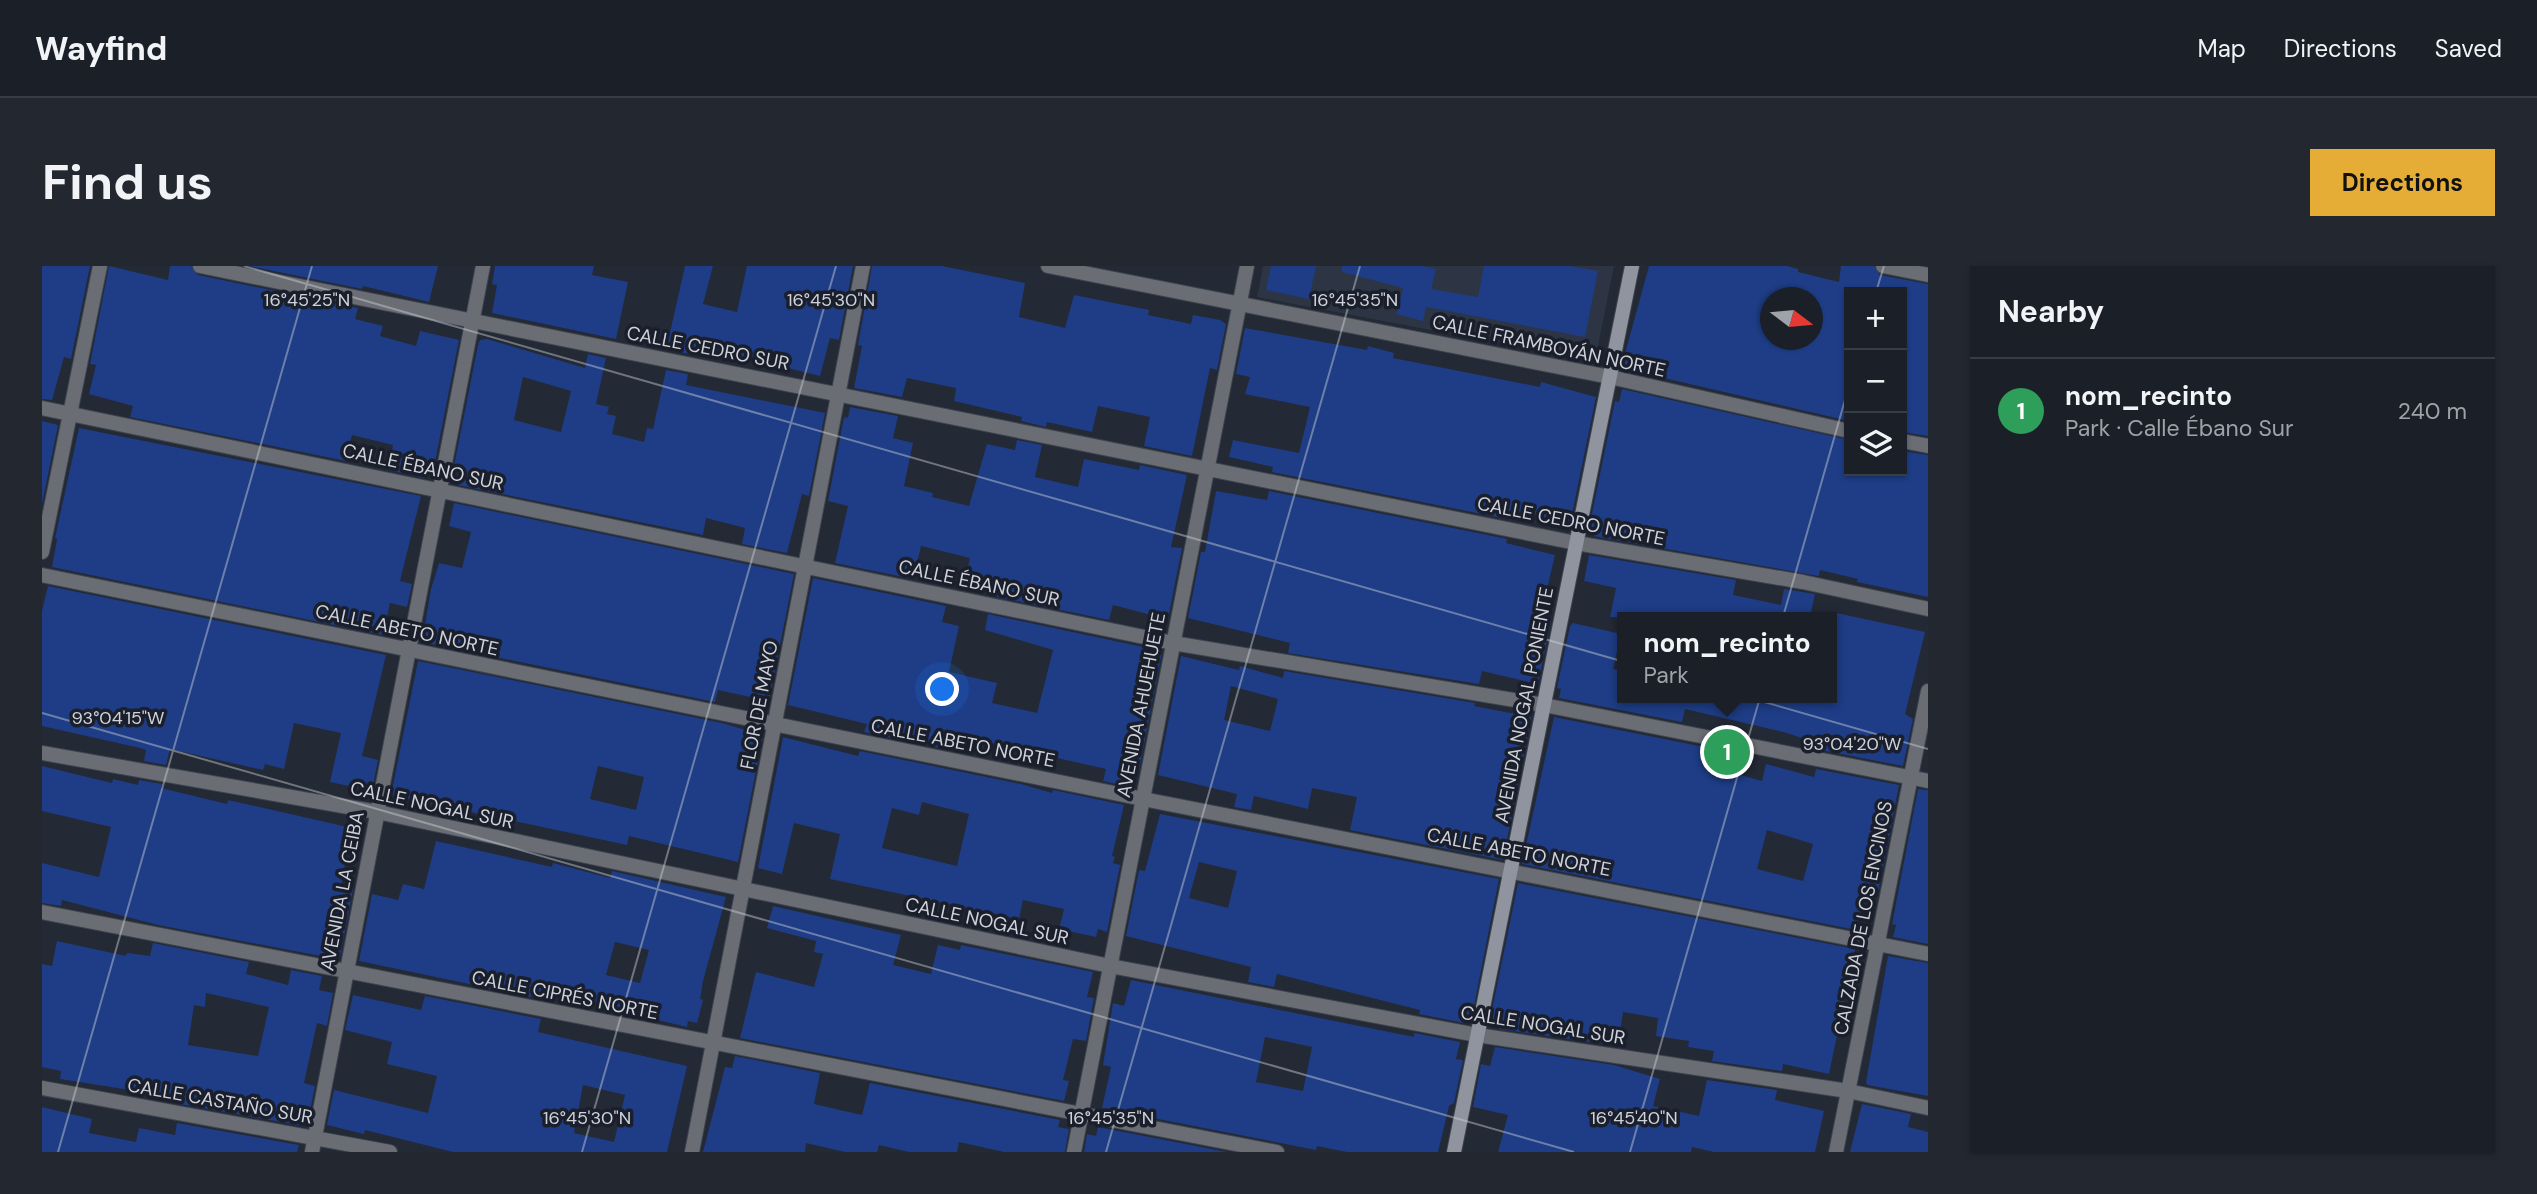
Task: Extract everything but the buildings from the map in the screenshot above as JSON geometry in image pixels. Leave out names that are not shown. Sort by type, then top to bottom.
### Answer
[{"type":"street","points":[[42,552],[100,266]]},
{"type":"street","name":"CALLE CEDRO SUR","points":[[200,266],[1208,468]]},
{"type":"street","name":"AVENIDA LA CEIBA","points":[[313,1145],[483,266]]},
{"type":"street","name":"FLOR DE MAYO","points":[[692,1152],[863,266]]},
{"type":"street","name":"CALLE FRAMBOYÁN NORTE","points":[[1048,266],[1610,377],[1844,430]]},
{"type":"street","name":"AVENIDA AHUEHUETE","points":[[1074,1152],[1247,266]]},
{"type":"street","name":"AVENIDA NOGAL PONIENTE","points":[[1454,1152],[1632,266]]},
{"type":"street","points":[[1883,266],[1928,275]]},
{"type":"street","name":"CALLE ÉBANO SUR","points":[[42,408],[1173,643],[1544,705],[1928,781]]},
{"type":"street","points":[[1907,442],[1928,446]]},
{"type":"street","name":"CALLE CEDRO NORTE","points":[[1208,468],[1576,543],[1803,582],[1928,609]]},
{"type":"street","name":"CALLE ABETO NORTE","points":[[42,575],[1143,799],[1928,954]]},
{"type":"street","name":"CALZADA DE LOS ENCINOS","points":[[1836,1152],[1928,691]]},
{"type":"street","name":"CALLE NOGAL SUR","points":[[42,752],[377,812],[1110,966],[1477,1035],[1848,1091],[1928,1108]]},
{"type":"street","name":"CALLE CIPRÉS NORTE","points":[[42,912],[1277,1152]]},
{"type":"street","name":"CALLE CASTAÑO SUR","points":[[42,1088],[313,1145],[390,1152]]},
{"type":"shaded area","points":[[1263,266],[1614,266],[1595,361],[1257,297]]},
{"type":"place","name":"nom_recinto","points":[[1727,752]]}]
